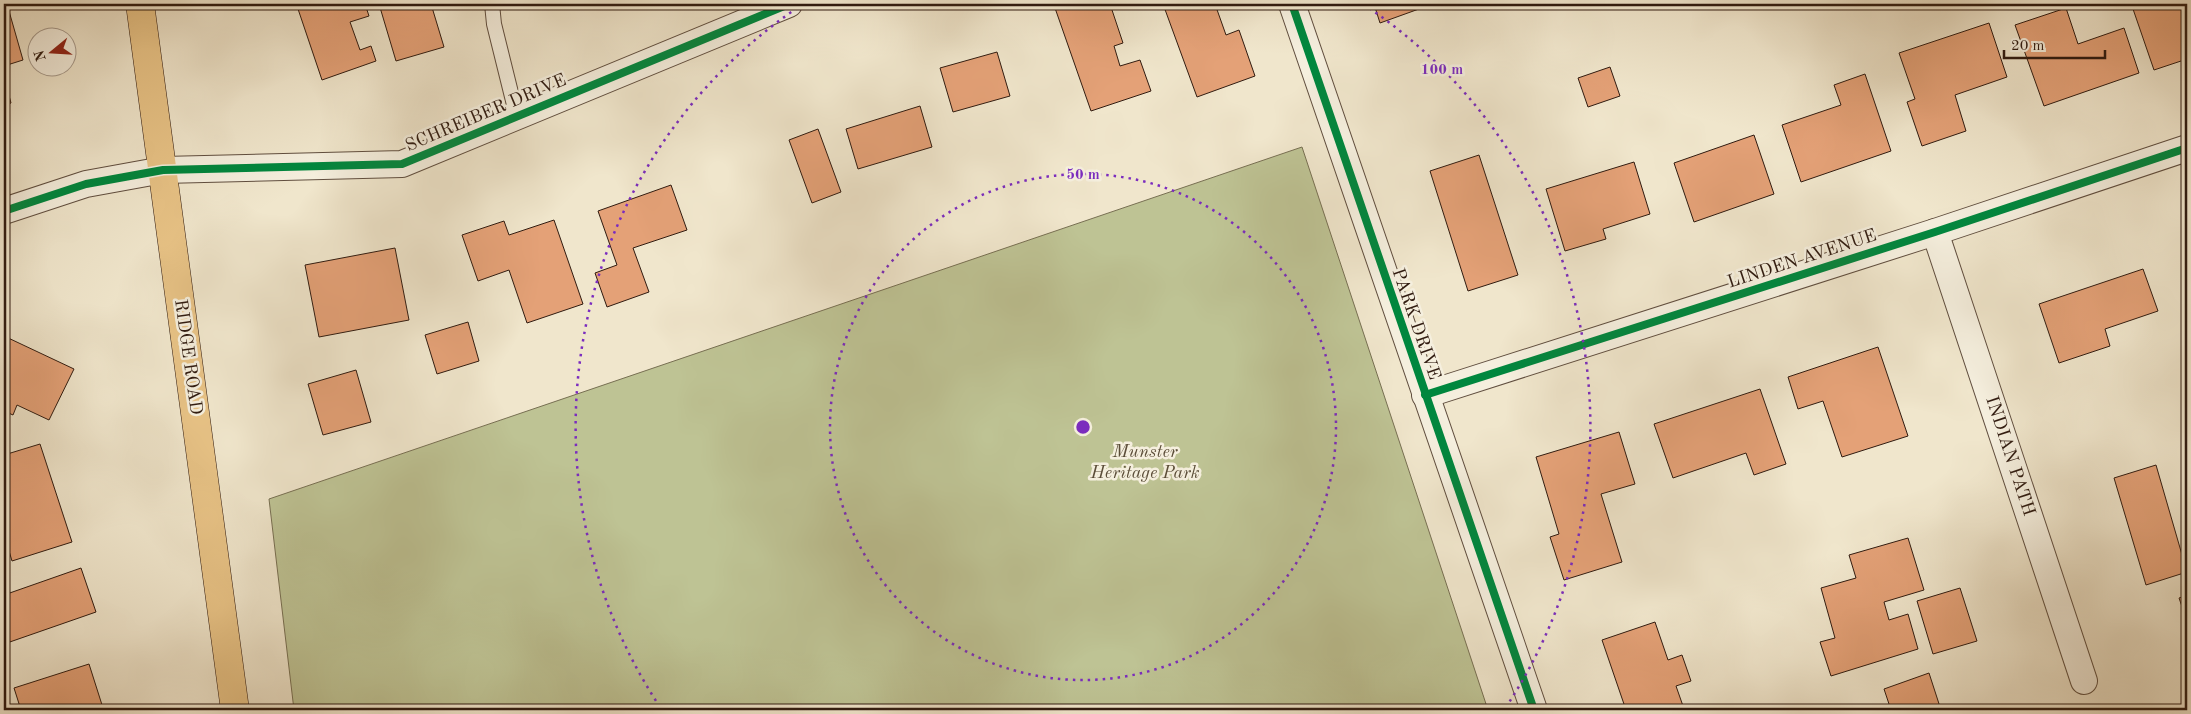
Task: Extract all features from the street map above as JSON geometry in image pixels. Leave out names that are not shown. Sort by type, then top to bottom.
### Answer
[{"type":"main road","name":"RIDGE ROAD","points":[[140,4],[235,710]]},
{"type":"street","name":"SCHREIBER DRIVE","points":[[4,211],[86,184],[163,170],[402,164],[789,4]]},
{"type":"street","name":"PARK DRIVE","points":[[1292,4],[1534,710]]},
{"type":"street","name":"LINDEN AVENUE","points":[[1425,395],[1935,232],[2187,148]]},
{"type":"street","name":"INDIAN PATH","points":[[1935,232],[2084,681]]},
{"type":"lane","points":[[492,4],[494,24],[517,116]]},
{"type":"green space","name":"Munster Heritage Park","points":[[1302,147],[1488,710],[294,710],[269,499]]},
{"type":"building","points":[[4,4],[7,4],[23,60],[4,66]]},
{"type":"building","points":[[303,4],[349,4],[350,6],[365,4],[369,16],[350,22],[360,50],[371,46],[376,61],[322,80],[297,6]]},
{"type":"building","points":[[379,4],[431,4],[444,47],[396,61]]},
{"type":"building","points":[[1068,4],[1110,4],[1123,43],[1114,46],[1120,66],[1140,60],[1151,91],[1091,111],[1055,8]]},
{"type":"building","points":[[1142,4],[1158,4],[1144,9]]},
{"type":"building","points":[[1163,4],[1215,4],[1226,35],[1239,30],[1255,76],[1197,97]]},
{"type":"building","points":[[1374,4],[1429,4],[1430,5],[1380,23]]},
{"type":"building","points":[[2147,4],[2187,4],[2187,59],[2154,70],[2133,9]]},
{"type":"building","points":[[2066,8],[2078,44],[2124,28],[2139,73],[2044,106],[2015,25]]},
{"type":"building","points":[[1989,23],[2007,77],[1955,95],[1966,131],[1922,146],[1907,102],[1915,99],[1899,53]]},
{"type":"building","points":[[997,52],[1010,96],[953,112],[940,68]]},
{"type":"building","points":[[1610,67],[1620,96],[1588,107],[1578,78]]},
{"type":"building","points":[[1865,74],[1891,151],[1801,182],[1782,125],[1841,105],[1834,85]]},
{"type":"building","points":[[4,77],[11,103],[4,106]]},
{"type":"building","points":[[920,106],[932,147],[858,169],[846,129]]},
{"type":"building","points":[[818,129],[841,192],[812,203],[789,140]]},
{"type":"building","points":[[1754,135],[1774,194],[1694,222],[1674,163]]},
{"type":"building","points":[[1479,155],[1518,275],[1468,291],[1430,171]]},
{"type":"building","points":[[1634,162],[1650,214],[1603,229],[1606,239],[1565,251],[1546,189]]},
{"type":"building","points":[[671,185],[687,230],[633,248],[649,292],[607,307],[595,273],[617,265],[598,211]]},
{"type":"building","points":[[554,220],[583,304],[527,323],[509,270],[478,281],[462,235],[504,221],[509,235]]},
{"type":"building","points":[[395,248],[409,320],[319,337],[305,265]]},
{"type":"building","points":[[2143,269],[2158,311],[2105,329],[2110,346],[2059,363],[2039,304]]},
{"type":"building","points":[[468,322],[479,361],[437,374],[425,335]]},
{"type":"building","points":[[4,336],[74,369],[49,420],[17,405],[13,415],[4,411]]},
{"type":"building","points":[[1878,347],[1908,436],[1842,457],[1823,401],[1798,409],[1788,377]]},
{"type":"building","points":[[356,370],[371,422],[323,435],[308,384]]},
{"type":"building","points":[[1760,389],[1786,464],[1754,475],[1746,453],[1673,478],[1654,424]]},
{"type":"building","points":[[1619,432],[1635,484],[1601,494],[1622,562],[1564,580],[1550,537],[1559,534],[1536,457]]},
{"type":"building","points":[[40,444],[72,542],[12,561],[4,534],[4,455]]},
{"type":"building","points":[[2156,465],[2187,572],[2146,585],[2114,478]]},
{"type":"building","points":[[1908,538],[1924,590],[1884,602],[1889,620],[1908,614],[1918,649],[1831,676],[1820,642],[1835,638],[1821,588],[1856,578],[1849,555]]},
{"type":"building","points":[[81,568],[96,612],[4,644],[4,595]]},
{"type":"building","points":[[1960,588],[1977,641],[1933,654],[1917,601]]},
{"type":"building","points":[[2187,595],[2187,621],[2179,598]]},
{"type":"building","points":[[1655,622],[1668,660],[1682,655],[1691,681],[1676,686],[1683,706],[1671,710],[1626,710],[1602,640]]},
{"type":"building","points":[[89,664],[103,708],[95,710],[21,710],[14,688]]},
{"type":"building","points":[[1929,673],[1941,710],[1891,710],[1884,689]]},
{"type":"cycle path","points":[[4,211],[86,184],[163,170],[402,164],[789,4]]},
{"type":"cycle path","points":[[1292,4],[1534,710]]},
{"type":"cycle path","points":[[1425,395],[1935,232],[2187,148]]}]
